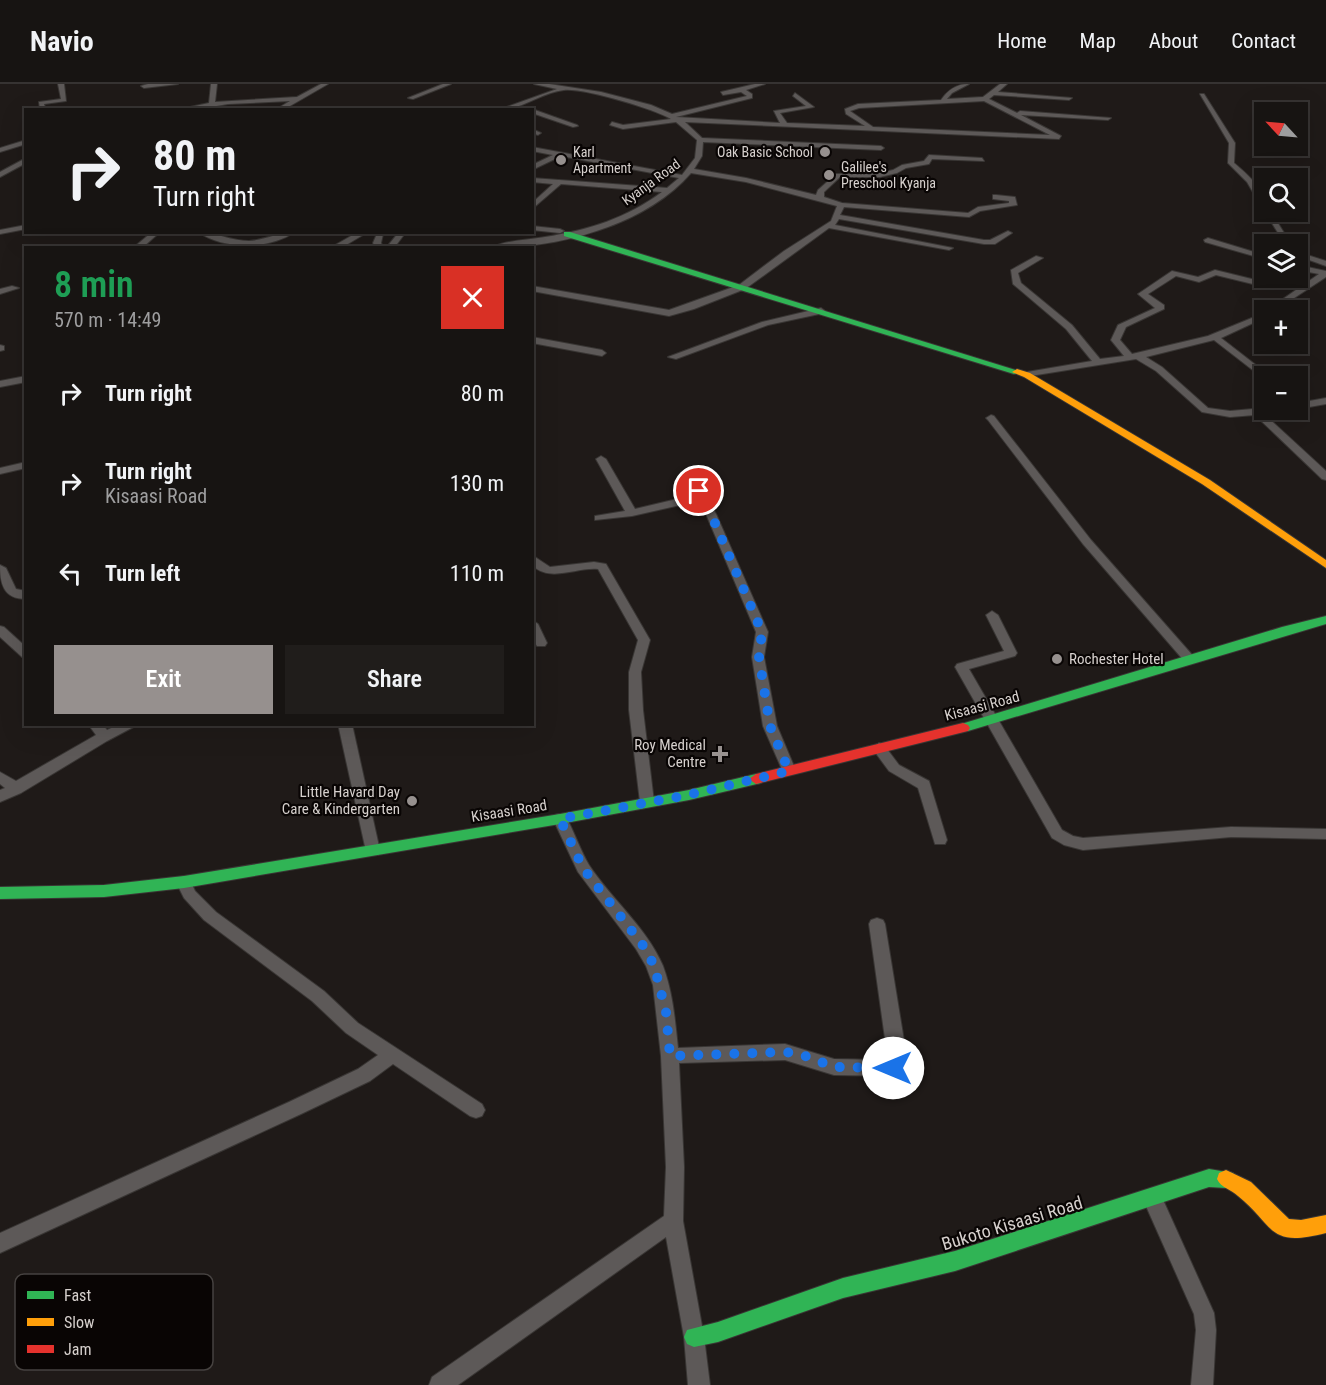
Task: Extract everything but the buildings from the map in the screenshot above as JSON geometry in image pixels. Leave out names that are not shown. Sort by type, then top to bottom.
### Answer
[{"type":"street","points":[[42,108],[41,103],[64,100],[61,84]]},
{"type":"street","points":[[144,86],[175,84]]},
{"type":"street","points":[[212,103],[214,84]]},
{"type":"street","points":[[281,108],[325,84]]},
{"type":"street","points":[[411,98],[448,84]]},
{"type":"street","points":[[537,84],[561,86],[614,98],[675,118],[1054,138],[1059,136],[985,99],[858,106],[846,111],[872,128]]},
{"type":"street","points":[[723,93],[762,84]]},
{"type":"street","points":[[942,102],[950,92],[966,84]]},
{"type":"street","points":[[985,99],[1004,84]]},
{"type":"street","points":[[507,108],[561,86]]},
{"type":"street","points":[[612,124],[623,127],[675,118],[751,97],[741,90]]},
{"type":"street","points":[[992,93],[1069,98]]},
{"type":"street","points":[[785,124],[776,112],[811,107],[795,95]]},
{"type":"street","points":[[1202,95],[1232,143],[1231,163],[1254,188]]},
{"type":"street","points":[[188,108],[212,103],[296,99]]},
{"type":"street","points":[[534,112],[575,126]]},
{"type":"street","points":[[1013,113],[1108,118]]},
{"type":"street","points":[[675,118],[690,128],[700,140],[882,148]]},
{"type":"street","name":"Kyanja Road","points":[[504,246],[613,223],[667,190],[687,174],[698,158],[700,140]]},
{"type":"street","points":[[0,150],[24,143]]},
{"type":"street","points":[[534,149],[687,174],[728,176],[820,195],[841,205],[969,215],[978,209],[1013,205],[1012,199],[996,197]]},
{"type":"street","points":[[534,167],[564,153]]},
{"type":"street","points":[[596,161],[601,155]]},
{"type":"street","points":[[820,195],[838,175],[890,174],[904,166],[927,163],[929,157],[982,160]]},
{"type":"street","points":[[0,175],[24,161]]},
{"type":"street","points":[[534,180],[667,190]]},
{"type":"street","points":[[534,205],[559,182]]},
{"type":"street","points":[[534,288],[664,313],[691,307],[742,287],[787,253],[829,226],[838,217],[841,205]]},
{"type":"street","points":[[838,217],[984,242],[992,242],[1008,233]]},
{"type":"street","points":[[829,226],[949,249]]},
{"type":"street","points":[[0,232],[24,227]]},
{"type":"street","points":[[534,228],[570,233],[1027,375],[1206,482],[1326,565]]},
{"type":"street","points":[[140,246],[154,234]]},
{"type":"street","points":[[205,234],[220,241],[242,244],[260,242],[286,234]]},
{"type":"street","points":[[338,246],[361,234]]},
{"type":"street","points":[[392,246],[401,234]]},
{"type":"street","points":[[1208,240],[1254,254]]},
{"type":"street","points":[[1039,258],[1014,272],[1017,284],[1069,327],[1097,361]]},
{"type":"street","points":[[1308,258],[1326,264]]},
{"type":"street","points":[[1308,270],[1326,273]]},
{"type":"street","points":[[1254,282],[1215,272],[1199,280],[1175,273],[1142,294],[1161,307],[1122,325],[1115,340],[1133,355],[1159,369],[1205,410],[1230,414],[1254,412]]},
{"type":"street","points":[[1286,300],[1326,273]]},
{"type":"street","points":[[0,292],[15,288]]},
{"type":"street","points":[[673,357],[771,324],[821,311]]},
{"type":"street","points":[[1027,375],[1215,337],[1254,319]]},
{"type":"street","points":[[1215,337],[1254,367]]},
{"type":"street","points":[[534,340],[602,353]]},
{"type":"street","points":[[0,384],[24,379]]},
{"type":"street","points":[[1308,403],[1326,401]]},
{"type":"street","points":[[991,418],[1020,458],[1095,550],[1190,660]]},
{"type":"street","points":[[1265,420],[1326,477]]},
{"type":"street","points":[[601,459],[632,513]]},
{"type":"street","points":[[0,471],[24,465]]},
{"type":"street","points":[[690,479],[703,496],[762,632],[759,657],[770,726],[789,771]]},
{"type":"street","points":[[599,518],[632,513],[703,496]]},
{"type":"street","points":[[538,571],[557,572],[594,564],[602,566],[644,640],[645,646],[635,672],[636,710],[647,802]]},
{"type":"street","points":[[0,568],[9,591],[15,595],[24,595]]},
{"type":"street","points":[[992,615],[1011,654],[961,667],[1057,834],[1069,842],[1083,844],[1231,832],[1326,834]]},
{"type":"street","name":"Kisaasi Road","points":[[0,893],[104,891],[184,882],[560,819],[647,802],[993,722],[1286,630],[1326,620]]},
{"type":"street","points":[[534,628],[541,643]]},
{"type":"street","points":[[0,630],[24,652]]},
{"type":"street","points":[[96,726],[103,735],[102,738]]},
{"type":"street","points":[[0,797],[102,738],[129,726]]},
{"type":"street","points":[[345,726],[373,851]]},
{"type":"street","points":[[879,748],[894,768],[914,777],[924,785],[940,840]]},
{"type":"street","points":[[0,777],[16,789]]},
{"type":"street","points":[[560,819],[583,868],[642,944],[654,965],[666,1012],[675,1167],[673,1221],[694,1337],[699,1385]]},
{"type":"street","points":[[184,882],[189,894],[210,916],[318,996],[352,1028],[476,1110]]},
{"type":"street","points":[[670,1056],[785,1052],[800,1054],[834,1067],[893,1068],[898,1059],[877,924]]},
{"type":"street","points":[[0,1243],[364,1075],[392,1055]]},
{"type":"street","name":"Bukoto Kisaasi Road","points":[[694,1337],[718,1332],[843,1288],[955,1261],[1209,1178],[1235,1181],[1247,1188],[1275,1220],[1294,1230],[1326,1224]]},
{"type":"street","points":[[1152,1197],[1204,1313],[1206,1330],[1203,1385]]},
{"type":"street","points":[[440,1385],[673,1221]]},
{"type":"traffic: fast","points":[[567,234],[1017,372]]},
{"type":"traffic: fast","points":[[963,728],[1286,630],[1326,620]]},
{"type":"traffic: fast","points":[[0,893],[104,891],[184,882],[560,819],[689,795],[756,779]]},
{"type":"traffic: fast","points":[[694,1337],[718,1332],[843,1288],[955,1261],[1209,1178],[1226,1179]]},
{"type":"traffic: slow","points":[[1017,372],[1027,375],[1206,482],[1326,565]]},
{"type":"traffic: slow","points":[[1226,1179],[1245,1189],[1283,1227],[1301,1230],[1326,1224]]},
{"type":"traffic: jam","points":[[756,779],[963,728]]},
{"type":"place","name":"Oak Basic School","points":[[825,152]]},
{"type":"place","name":"Karl Apartment","points":[[561,160]]},
{"type":"place","name":"Galilee's Preschool Kyanja","points":[[829,175]]},
{"type":"place","name":"Rochester Hotel","points":[[1057,659]]},
{"type":"place","name":"Roy Medical Centre","points":[[720,754]]},
{"type":"place","name":"Little Havard Day Care & Kindergarten","points":[[412,801]]},
{"type":"route","points":[[699,491],[762,632],[759,657],[770,726],[789,771],[688,795],[560,819],[583,868],[642,944],[654,965],[661,985],[666,1012],[670,1056],[785,1052],[800,1054],[834,1067],[893,1068]]}]
